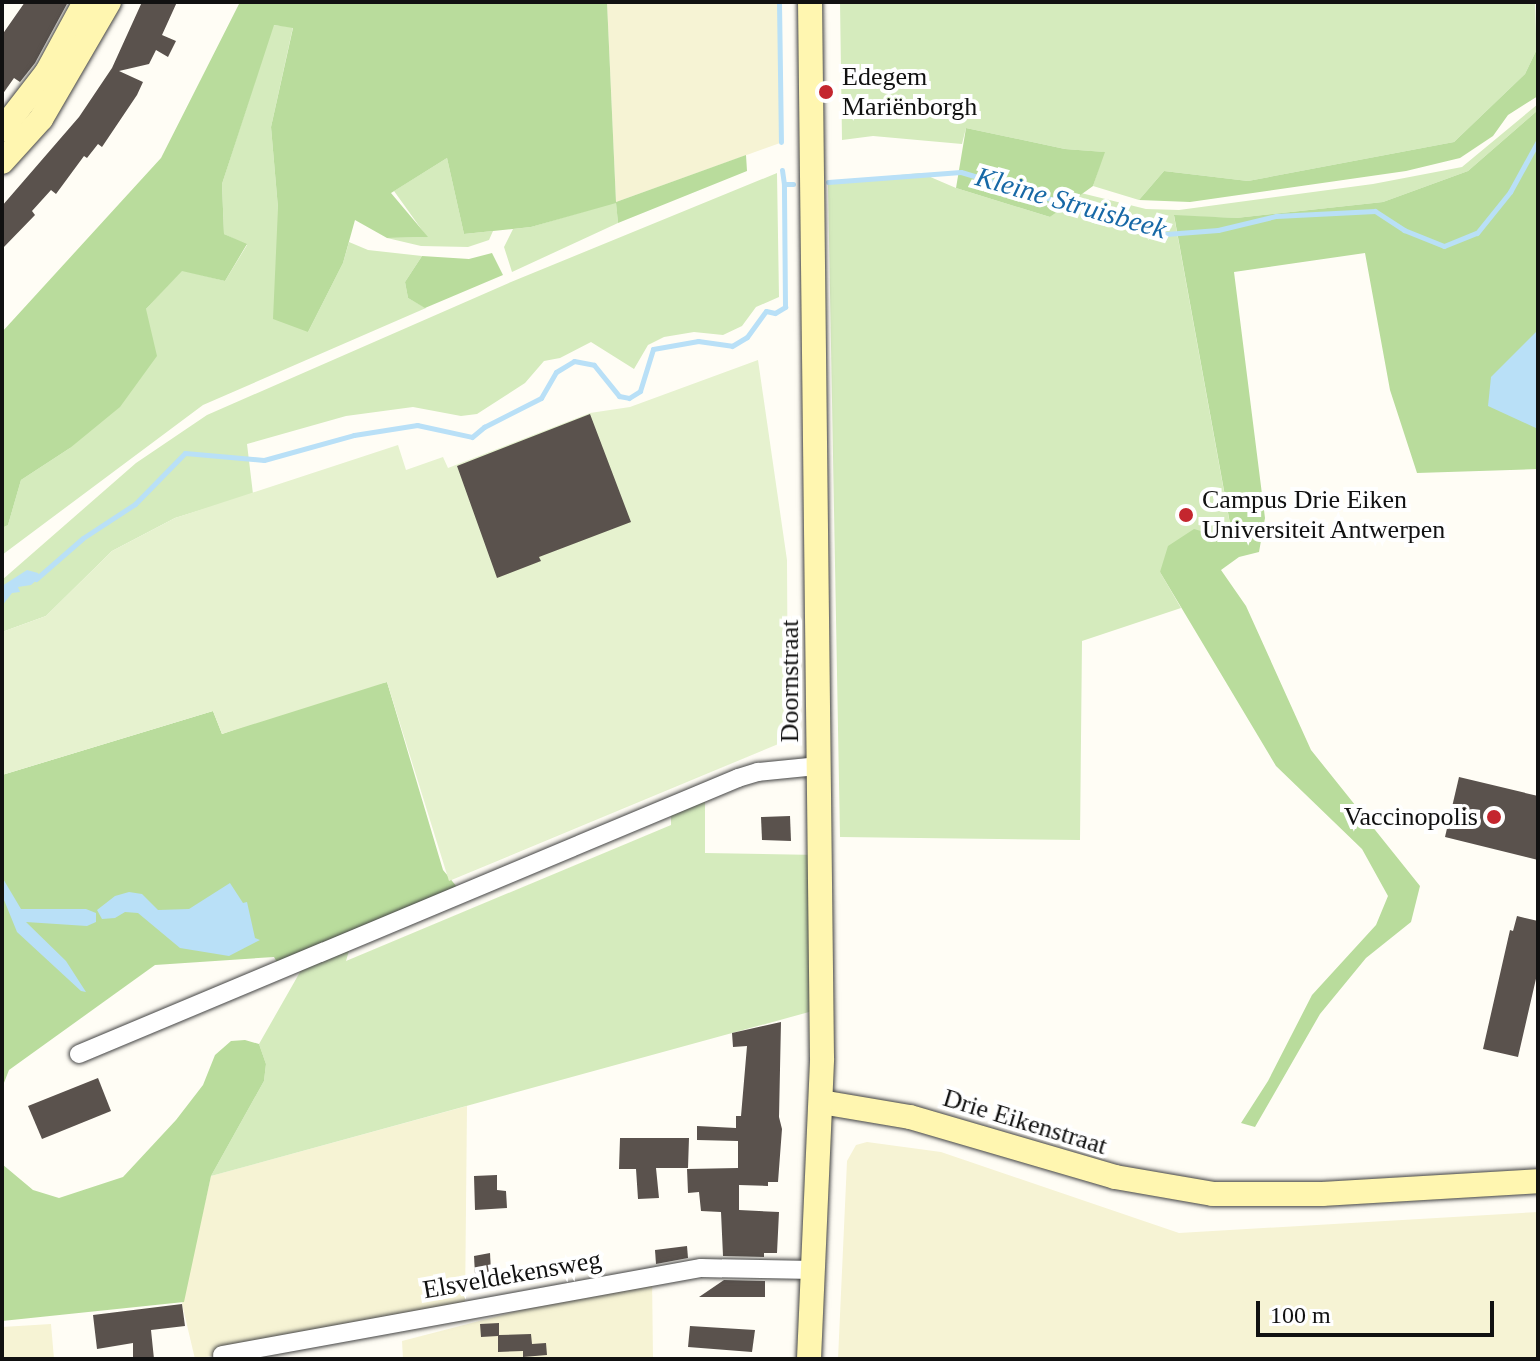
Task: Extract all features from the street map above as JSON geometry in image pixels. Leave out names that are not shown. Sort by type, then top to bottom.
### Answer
[{"type":"street","points":[[2,130],[47,72],[85,2]]},
{"type":"street","points":[[2,162],[41,119],[109,2]]},
{"type":"street","name":"Doornstraat","points":[[809,1359],[821,1102],[810,2]]},
{"type":"street","points":[[79,1054],[738,778],[758,772],[818,766]]},
{"type":"street","name":"Drie Eikenstraat","points":[[821,1102],[910,1117],[1115,1177],[1322,1194],[1538,1181]]},
{"type":"street","name":"Elsveldekensweg","points":[[222,1355],[701,1268],[814,1270]]},
{"type":"shaded area","points":[[607,2],[778,2],[780,143],[616,202]]},
{"type":"shaded area","points":[[467,1106],[465,1310],[195,1359],[182,1304],[211,1176]]},
{"type":"shaded area","points":[[867,1142],[941,1152],[1179,1233],[1538,1212],[1538,1359],[838,1359],[847,1161],[856,1145]]},
{"type":"shaded area","points":[[652,1276],[653,1359],[403,1359],[402,1341]]},
{"type":"shaded area","points":[[51,1324],[54,1359],[2,1359],[2,1327]]},
{"type":"green space","points":[[240,2],[607,2],[616,202],[746,155],[747,171],[618,223],[616,203],[531,227],[464,234],[447,158],[391,193],[428,237],[387,238],[355,220],[343,263],[308,332],[273,319],[278,208],[271,127],[293,28],[274,25],[222,184],[224,234],[247,244],[225,281],[182,271],[146,309],[157,356],[120,407],[70,448],[21,480],[8,525],[2,528],[2,332],[161,158]]},
{"type":"green space","points":[[840,2],[1535,2],[1536,51],[1525,74],[1454,142],[1248,181],[1164,171],[1139,200],[1093,186],[1104,152],[1065,149],[966,128],[962,144],[873,136],[842,140]]},
{"type":"green space","points":[[1535,2],[1538,96],[1508,115],[1493,136],[1460,158],[1406,171],[1190,202],[1139,200],[1164,171],[1248,181],[1454,142],[1525,74],[1536,51]]},
{"type":"green space","points":[[273,25],[293,27],[271,127],[278,208],[308,332],[343,263],[349,242],[368,250],[422,256],[405,282],[408,298],[426,308],[203,405],[2,555],[2,528],[8,525],[21,480],[70,448],[146,309],[182,270],[225,281],[247,245],[224,234],[222,184]]},
{"type":"green space","points":[[1538,104],[1538,110],[1468,171],[1383,202],[1236,218],[1174,216],[1231,530],[1160,572],[1181,608],[1082,641],[1080,840],[840,837],[828,182],[921,173],[956,188],[1050,217],[1081,193],[1146,209],[1179,210],[1373,184],[1462,167]]},
{"type":"green space","points":[[1538,110],[1538,469],[1417,473],[1390,390],[1365,253],[1234,272],[1265,518],[1259,552],[1239,557],[1221,570],[1246,606],[1311,750],[1420,886],[1411,922],[1366,958],[1320,1014],[1255,1127],[1241,1123],[1268,1081],[1312,995],[1376,925],[1388,896],[1362,849],[1276,766],[1160,572],[1168,546],[1194,529],[1218,536],[1231,529],[1174,215],[1236,218],[1383,202],[1468,171]]},
{"type":"green space","points":[[966,128],[1065,149],[1105,152],[1093,186],[1050,217],[956,188]]},
{"type":"green space","points":[[447,158],[464,234],[493,231],[489,240],[468,247],[421,246],[387,238],[427,237],[394,191]]},
{"type":"green space","points":[[777,173],[779,297],[756,307],[742,326],[723,335],[694,332],[664,337],[648,345],[634,369],[591,342],[560,358],[544,361],[525,383],[477,414],[461,416],[413,407],[346,416],[247,444],[253,494],[175,518],[112,551],[46,616],[2,632],[2,580],[136,463],[207,415],[511,282]]},
{"type":"green space","points":[[616,202],[618,223],[512,272],[504,247],[513,229],[531,227]]},
{"type":"green space","points":[[492,253],[503,275],[425,308],[408,298],[405,282],[422,256],[469,259]]},
{"type":"green space","points":[[758,360],[787,560],[788,740],[449,881],[387,682],[222,734],[213,711],[2,775],[2,632],[46,616],[112,551],[175,518],[398,445],[406,470],[443,457],[448,468],[590,413],[630,407]]},
{"type":"green space","points":[[387,682],[443,870],[462,893],[281,969],[274,957],[155,965],[9,1070],[2,1088],[2,775],[213,711],[222,734],[345,691]]},
{"type":"green space","points":[[705,792],[705,853],[819,855],[820,1009],[211,1176],[264,1081],[266,1064],[259,1044],[308,958],[352,940],[346,961],[671,825],[671,806]]},
{"type":"green space","points":[[245,1040],[259,1044],[266,1064],[264,1081],[211,1176],[184,1302],[2,1321],[2,1164],[33,1190],[59,1198],[123,1177],[176,1120],[203,1085],[215,1055],[231,1041]]},
{"type":"water","points":[[1538,330],[1538,429],[1488,406],[1491,377]]},
{"type":"water","points":[[27,570],[38,573],[40,577],[31,585],[18,587],[20,592],[12,593],[2,606],[2,586]]},
{"type":"water","points":[[2,877],[21,909],[86,909],[96,913],[96,922],[87,926],[26,922],[66,961],[86,992],[81,991],[17,932],[2,895]]},
{"type":"water","points":[[230,883],[243,903],[247,902],[255,938],[260,940],[229,956],[180,948],[138,913],[125,912],[115,918],[102,919],[97,910],[115,896],[129,892],[142,894],[158,910],[189,909]]},
{"type":"building","points":[[25,2],[68,2],[35,63],[20,82],[14,78],[2,95],[2,35]]},
{"type":"building","points":[[142,2],[177,2],[162,35],[176,41],[168,57],[156,50],[149,64],[119,71],[143,82],[137,95],[102,147],[98,144],[87,158],[84,156],[56,194],[51,190],[32,211],[35,215],[2,249],[2,206],[79,117],[112,68]]},
{"type":"building","points":[[590,414],[631,522],[539,557],[541,561],[497,578],[457,466]]},
{"type":"building","name":"Vaccinopolis","points":[[1459,777],[1538,796],[1538,860],[1445,837]]},
{"type":"building","points":[[790,816],[791,841],[762,840],[761,817]]},
{"type":"building","points":[[1517,916],[1538,921],[1538,970],[1518,1057],[1483,1049],[1510,930],[1513,931]]},
{"type":"building","points":[[781,1022],[779,1117],[782,1129],[778,1182],[768,1182],[768,1186],[739,1185],[739,1210],[779,1212],[777,1253],[764,1253],[764,1257],[723,1256],[721,1212],[701,1211],[699,1192],[688,1193],[687,1169],[738,1168],[738,1141],[697,1140],[697,1126],[736,1128],[736,1116],[741,1116],[747,1046],[733,1047],[732,1033]]},
{"type":"building","points":[[98,1078],[111,1111],[42,1139],[28,1106]]},
{"type":"building","points":[[620,1138],[689,1138],[688,1168],[656,1168],[659,1198],[638,1199],[636,1169],[619,1169]]},
{"type":"building","points":[[497,1175],[497,1190],[506,1191],[507,1208],[475,1210],[474,1176]]},
{"type":"building","points":[[687,1246],[688,1258],[656,1264],[655,1250]]},
{"type":"building","points":[[490,1253],[491,1272],[475,1274],[474,1256]]},
{"type":"building","points":[[724,1280],[765,1281],[765,1297],[699,1297]]},
{"type":"building","points":[[182,1304],[185,1326],[151,1330],[154,1359],[133,1359],[133,1343],[97,1349],[93,1315]]},
{"type":"building","points":[[499,1323],[499,1335],[531,1334],[532,1344],[546,1343],[547,1355],[523,1357],[523,1351],[498,1352],[498,1336],[481,1337],[480,1324]]},
{"type":"building","points":[[690,1326],[755,1330],[752,1352],[688,1347]]},
{"type":"waterway","points":[[779,2],[781,142]]},
{"type":"waterway","name":"Kleine Struisbeek","points":[[828,182],[961,172],[1166,234],[1218,230],[1276,216],[1375,211],[1404,230],[1444,246],[1477,233],[1510,192],[1538,141]]},
{"type":"waterway","points":[[782,170],[784,184]]},
{"type":"waterway","name":"Kleine Struisbeek","points":[[36,579],[83,538],[135,504],[185,453],[264,460],[354,435],[417,425],[472,437],[484,427],[541,398],[556,372],[574,361],[594,365],[619,396],[629,398],[640,391],[653,349],[698,341],[732,346],[747,337],[766,311],[775,313],[785,307],[784,184],[793,184]]},
{"type":"place","name":"Edegem Mariënborgh","points":[[826,92]]},
{"type":"place","name":"Campus Drie Eiken Universiteit Antwerpen","points":[[1186,515]]},
{"type":"place","name":"Vaccinopolis","points":[[1494,817]]}]
